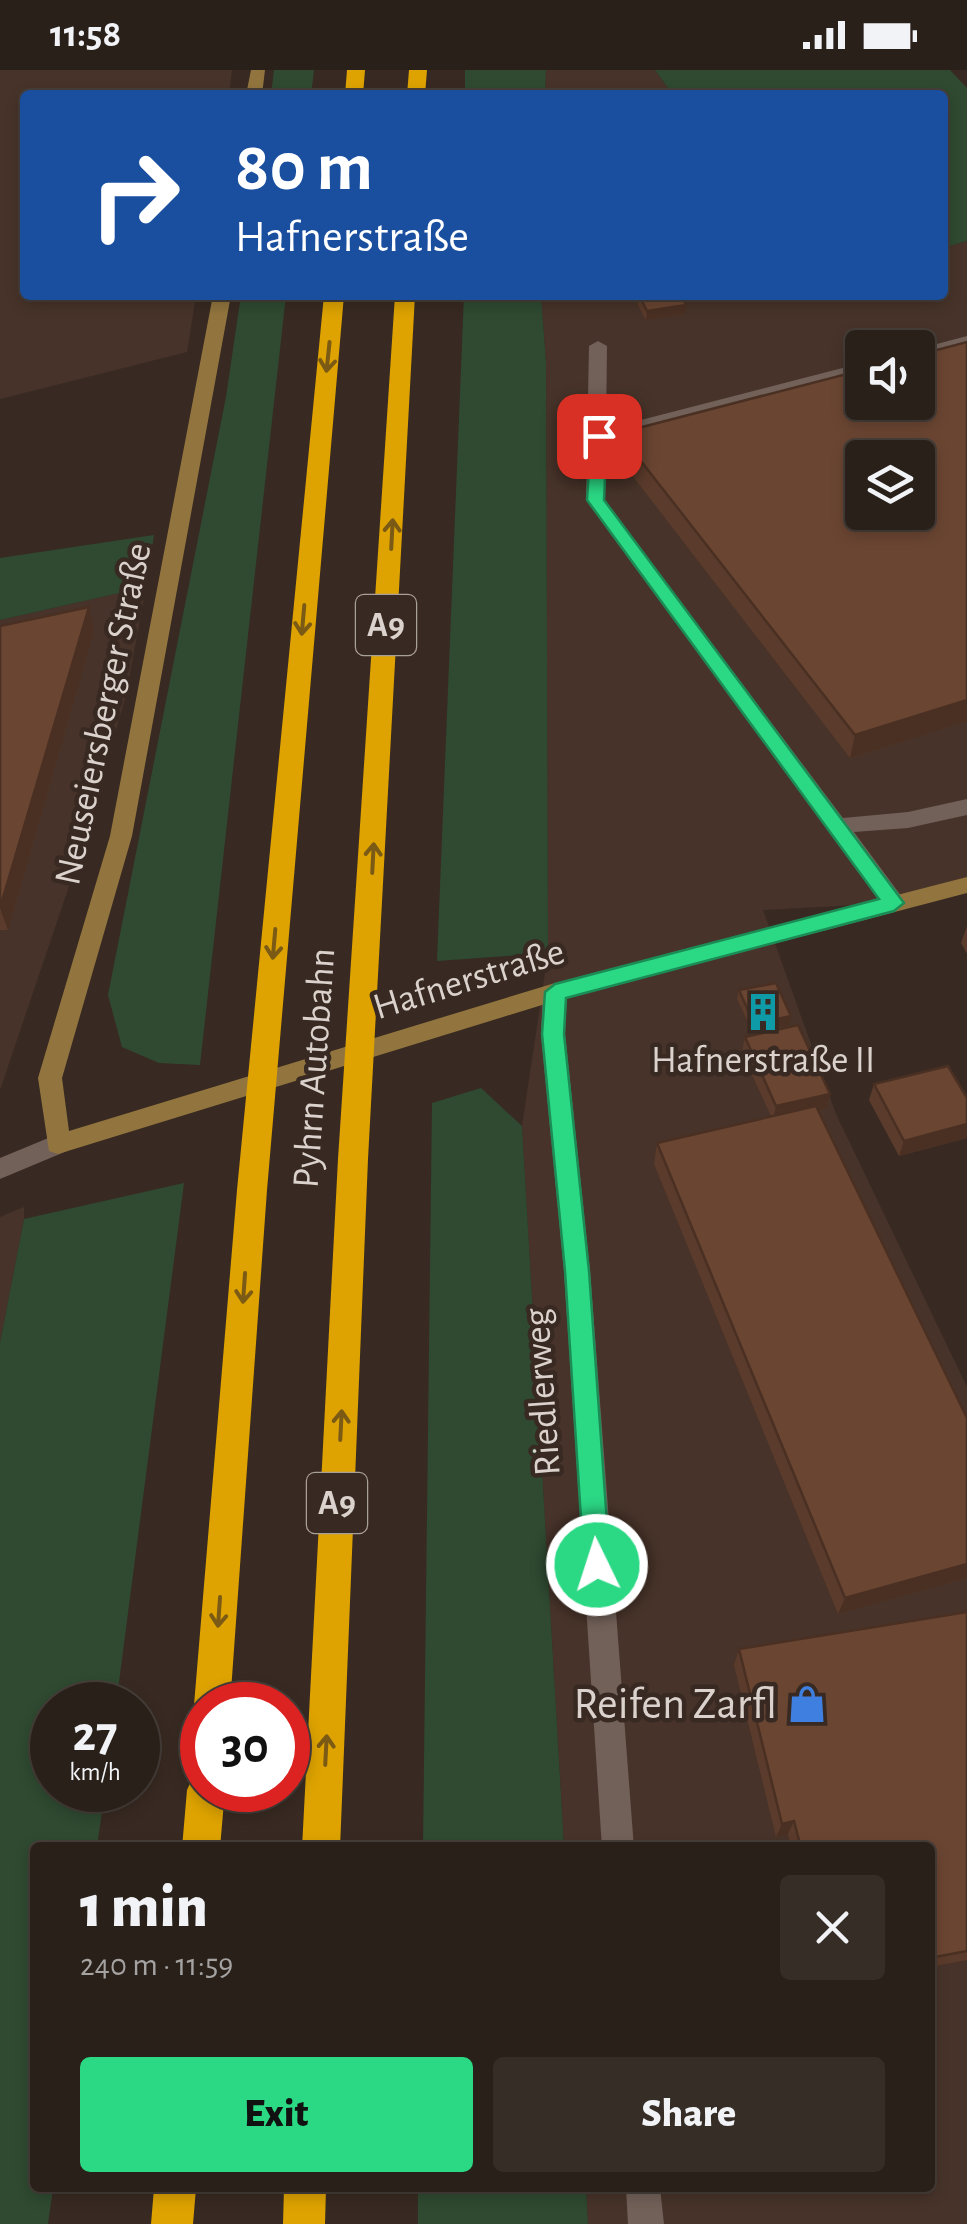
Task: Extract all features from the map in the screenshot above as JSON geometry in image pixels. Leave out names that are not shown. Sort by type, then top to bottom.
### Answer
[{"type":"highway","name":"Pyhrn Autobahn","points":[[214,1682],[252,1190],[334,300]]},
{"type":"highway","name":"Pyhrn Autobahn","points":[[321,1842],[354,1159],[405,300]]},
{"type":"highway","points":[[202,1842],[204,1812]]},
{"type":"highway","points":[[172,2224],[175,2192]]},
{"type":"highway","points":[[304,2224],[306,2192]]},
{"type":"street","name":"Neuseiersberger Straße","points":[[58,1144],[50,1078],[60,1031],[122,836],[221,300]]},
{"type":"street","points":[[935,349],[967,341]]},
{"type":"street","points":[[598,346],[595,500],[894,903]]},
{"type":"street","points":[[599,436],[845,372]]},
{"type":"street","points":[[836,826],[908,820],[967,807]]},
{"type":"street","name":"Hafnerstraße","points":[[0,1169],[58,1144],[555,992],[967,885]]},
{"type":"street","name":"Riedlerweg","points":[[555,992],[553,1034],[577,1271],[618,1842]]},
{"type":"street","points":[[643,2192],[646,2224]]},
{"type":"shaded area","points":[[0,70],[232,70],[230,90],[20,90],[20,300],[195,300],[187,352],[0,399]]},
{"type":"shaded area","points":[[546,70],[655,70],[669,90],[545,90]]},
{"type":"shaded area","points":[[967,241],[967,885],[894,903],[763,910],[836,1114],[967,1387],[967,2224],[588,2224],[586,2192],[935,2192],[935,1842],[564,1842],[522,1126],[548,953],[546,363],[541,300],[948,300],[948,247]]},
{"type":"shaded area","points":[[146,587],[126,695],[84,842],[0,1090],[0,620]]},
{"type":"shaded area","points":[[24,1207],[24,1219],[0,1343],[0,1217]]},
{"type":"green space","points":[[274,70],[314,70],[312,90],[272,90]]},
{"type":"green space","points":[[465,70],[546,70],[545,90],[465,90]]},
{"type":"green space","points":[[655,70],[950,70],[967,88],[967,241],[948,247],[948,90],[669,90]]},
{"type":"green space","points":[[240,300],[285,300],[200,1065],[159,1063],[122,1047],[108,995],[226,397]]},
{"type":"green space","points":[[464,300],[541,300],[546,363],[548,953],[437,961]]},
{"type":"green space","points":[[154,535],[146,587],[0,620],[0,558]]},
{"type":"green space","points":[[481,1088],[522,1126],[564,1842],[423,1842],[432,1103]]},
{"type":"green space","points":[[184,1183],[119,1682],[30,1682],[30,1812],[102,1812],[98,1842],[30,1842],[30,2192],[52,2192],[48,2224],[0,2224],[0,1343],[24,1219]]},
{"type":"green space","points":[[418,2192],[586,2192],[588,2224],[418,2224]]},
{"type":"building","points":[[642,300],[684,300],[686,305],[647,311]]},
{"type":"building","points":[[967,342],[967,700],[855,735],[619,433],[845,374],[845,420],[935,420],[935,350]]},
{"type":"building","points":[[89,607],[0,908],[0,626]]},
{"type":"building","name":"Hafnerstraße II","points":[[776,983],[791,1016],[754,1024],[739,990]]},
{"type":"building","points":[[798,1025],[830,1094],[776,1106],[745,1037]]},
{"type":"building","points":[[948,1066],[967,1098],[967,1124],[904,1141],[874,1084]]},
{"type":"building","points":[[816,1106],[967,1418],[967,1564],[845,1598],[657,1143]]},
{"type":"building","points":[[967,1612],[967,1951],[935,1957],[935,1842],[799,1842],[794,1821],[782,1824],[739,1649]]},
{"type":"place","name":"Hafnerstraße II","points":[[763,1012]]},
{"type":"place","name":"Reifen Zarfl","points":[[807,1704]]},
{"type":"route","points":[[597,1565],[577,1271],[553,1034],[555,992],[894,903],[595,500],[599,436]]}]
